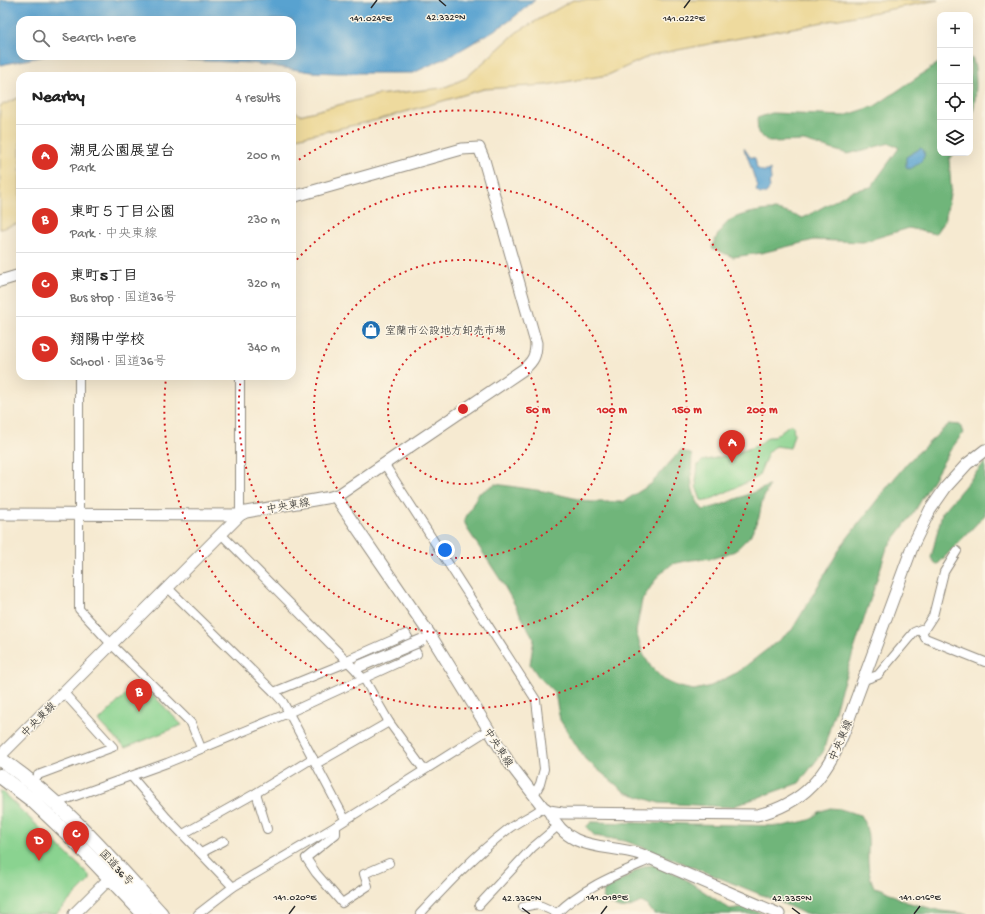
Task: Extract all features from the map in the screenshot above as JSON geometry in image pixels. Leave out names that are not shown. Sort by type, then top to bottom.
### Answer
[{"type":"highway","name":"国道36号","points":[[0,759],[56,803],[161,914]]},
{"type":"highway","name":"国道36号","points":[[0,776],[32,800],[70,836],[144,914]]},
{"type":"main road","points":[[296,196],[462,149],[479,148],[482,153],[536,343],[536,353],[533,361],[524,369],[385,464],[335,496]]},
{"type":"main road","points":[[0,281],[16,276]]},
{"type":"main road","name":"中央東線","points":[[0,756],[240,515],[246,512],[335,496],[426,638],[510,764],[546,809],[562,813],[757,815],[795,800],[818,780],[828,766],[837,751],[913,545],[930,510],[946,487],[962,470],[985,450]]},
{"type":"main road","points":[[0,514],[240,515]]},
{"type":"main road","points":[[352,664],[426,638]]},
{"type":"main road","points":[[546,809],[558,826],[569,836],[583,843],[625,850],[652,859],[779,914]]},
{"type":"main road","points":[[74,914],[110,878]]},
{"type":"street","points":[[78,380],[79,609],[112,645],[190,723],[202,748]]},
{"type":"street","points":[[240,380],[240,515]]},
{"type":"street","points":[[385,464],[536,700],[544,769],[540,784],[534,795]]},
{"type":"street","points":[[221,534],[352,664],[363,679],[389,722],[424,770]]},
{"type":"street","points":[[922,633],[933,616],[944,572],[957,551]]},
{"type":"street","points":[[168,588],[283,702],[345,819]]},
{"type":"street","points":[[864,680],[878,675],[914,632],[921,629],[925,638],[985,662]]},
{"type":"street","points":[[56,803],[131,776],[289,713],[417,654],[406,634],[352,664],[274,692]]},
{"type":"street","points":[[38,775],[113,747],[64,693]]},
{"type":"street","points":[[183,834],[314,761],[389,722]]},
{"type":"street","points":[[198,914],[233,888],[336,826],[488,730]]},
{"type":"street","points":[[131,776],[233,888]]},
{"type":"street","points":[[256,793],[267,828]]},
{"type":"street","points":[[421,914],[487,847],[512,826],[546,809]]},
{"type":"street","points":[[336,826],[336,834],[306,858],[316,873],[342,903],[368,886],[364,874],[389,863]]},
{"type":"street","points":[[479,905],[532,848],[558,826]]},
{"type":"street","points":[[201,853],[224,841]]},
{"type":"street","points":[[523,907],[537,904],[556,913],[574,898],[604,879],[652,859]]},
{"type":"green space","points":[[973,59],[976,76],[973,112]]},
{"type":"green space","points":[[937,64],[937,156],[952,156],[949,159],[951,189],[945,220],[935,234],[909,228],[863,242],[814,240],[761,253],[733,257],[712,248],[723,227],[732,219],[737,217],[756,212],[773,210],[803,218],[852,191],[871,187],[899,148],[890,143],[848,154],[804,141],[769,142],[758,133],[757,118],[772,113],[844,116],[875,106]]},
{"type":"green space","points":[[949,424],[960,425],[963,433],[949,452],[915,511],[887,548],[840,693],[823,752],[799,783],[731,807],[659,803],[625,792],[585,759],[560,720],[555,693],[538,676],[530,664],[534,639],[502,582],[468,530],[464,521],[478,494],[495,484],[543,491],[591,502],[623,502],[651,484],[681,450],[692,455],[691,477],[693,491],[698,504],[703,510],[721,505],[769,486],[762,502],[759,517],[750,536],[735,551],[714,558],[691,560],[672,564],[658,576],[642,600],[636,632],[643,654],[651,667],[664,680],[679,687],[694,690],[711,686],[738,672],[792,630],[842,545],[908,462]]},
{"type":"green space","points":[[789,425],[793,425],[794,434],[790,448],[775,446],[768,453],[758,477],[707,501],[701,500],[696,482],[698,465],[702,461],[734,454],[759,445],[768,437],[774,437]]},
{"type":"green space","points":[[985,462],[985,515],[937,565],[931,558],[942,513]]},
{"type":"green space","points":[[139,681],[182,725],[125,748],[99,721]]},
{"type":"green space","points":[[0,790],[90,876],[90,880],[56,914],[0,914]]},
{"type":"green space","points":[[830,808],[840,809],[860,815],[867,830],[868,863],[870,877],[874,887],[882,889],[906,902],[941,911],[967,914],[805,914],[782,903],[645,848],[625,841],[595,836],[586,827],[591,822],[783,826],[810,820],[819,812]]},
{"type":"green space","points":[[654,865],[679,875],[730,909],[745,907],[764,914],[654,914],[647,905],[641,902],[629,907],[621,908],[613,905],[603,898],[604,891],[644,866]]},
{"type":"sand","points":[[573,0],[938,0],[652,55],[608,75],[546,85],[484,89],[377,120],[296,138],[296,112],[300,115],[377,95],[443,88],[466,78],[517,32]]},
{"type":"sand","points":[[16,99],[16,224],[0,229],[0,106]]},
{"type":"water","points":[[0,0],[535,0],[508,22],[454,54],[413,73],[312,72],[251,63],[185,60],[296,60],[296,16],[16,16],[16,60],[25,60],[0,65]]},
{"type":"water","points":[[744,148],[750,157],[755,158],[757,168],[764,171],[770,169],[770,188],[765,194],[760,194],[756,191],[758,185]]},
{"type":"water","points":[[921,148],[924,151],[924,157],[922,160],[910,169],[906,167],[906,157]]},
{"type":"place","name":"室蘭市公設地方卸売市場","points":[[371,330]]},
{"type":"place","name":"潮見公園展望台","points":[[732,463]]},
{"type":"place","name":"東町５丁目公園","points":[[139,712]]},
{"type":"place","name":"東町5丁目","points":[[76,854]]},
{"type":"place","name":"翔陽中学校","points":[[39,861]]}]
